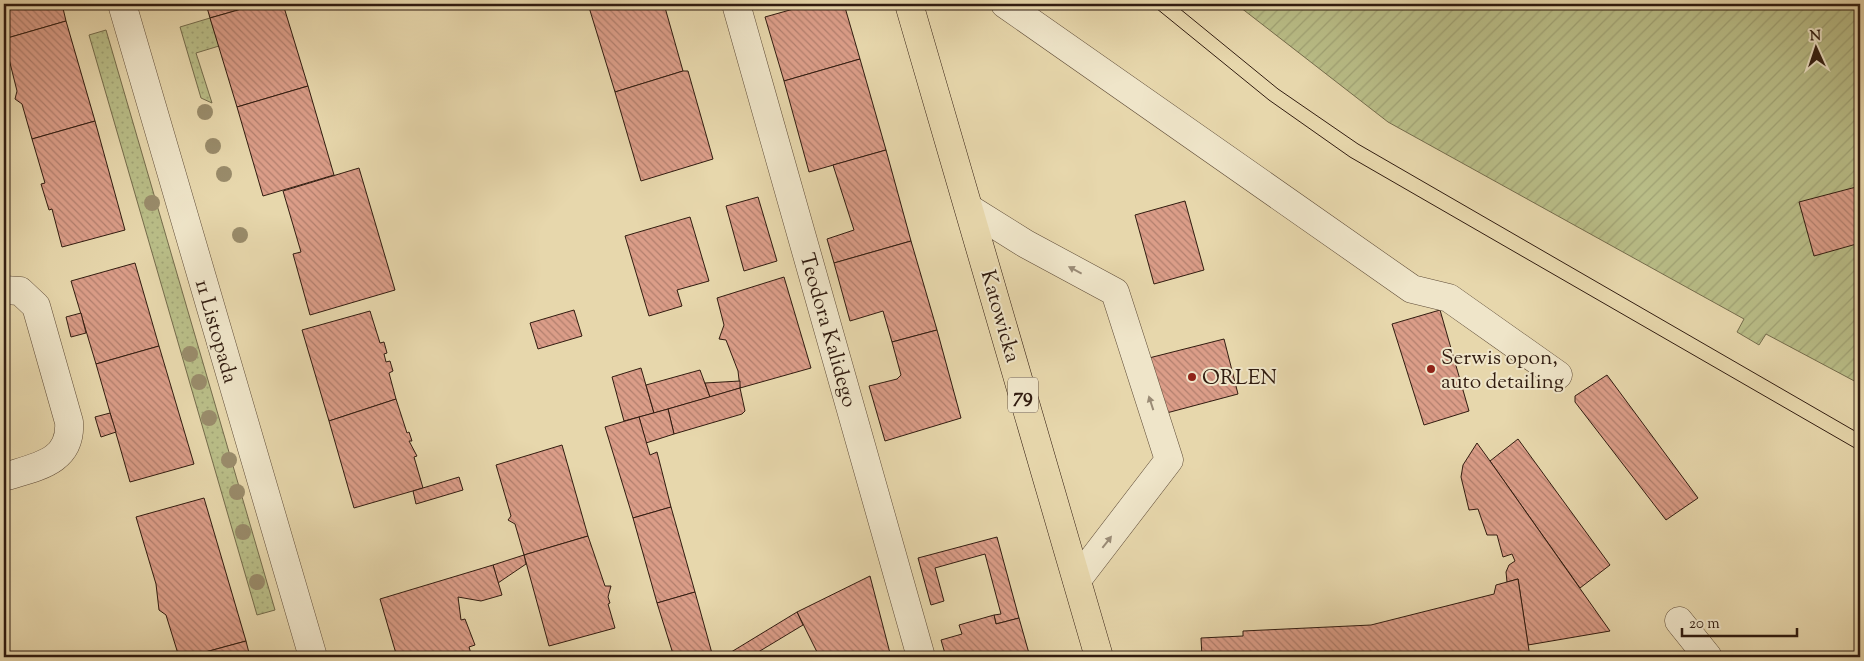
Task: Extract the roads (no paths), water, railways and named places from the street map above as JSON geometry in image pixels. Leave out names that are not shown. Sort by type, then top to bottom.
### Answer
[{"type":"main road","name":"Katowicka","points":[[914,5],[970,209],[1099,657]]},
{"type":"street","name":"11 Listopada","points":[[122,4],[313,657]]},
{"type":"street","name":"Teodora Kalidego","points":[[736,4],[921,657]]},
{"type":"street","points":[[1005,4],[1412,290],[1449,298],[1558,376]]},
{"type":"street","points":[[970,209],[1026,244],[1115,292],[1169,460],[1077,580]]},
{"type":"street","points":[[4,290],[20,291],[36,306],[68,422],[70,437],[65,447],[54,458],[38,466],[4,477]]},
{"type":"street","points":[[1679,621],[1708,657]]},
{"type":"tram line","points":[[1151,4],[1269,100],[1350,157],[1860,451]]},
{"type":"tram line","points":[[1174,4],[1278,89],[1358,144],[1860,434]]},
{"type":"place","name":"Serwis opon, auto detailing","points":[[1431,369]]},
{"type":"place","name":"ORLEN","points":[[1192,377]]}]
